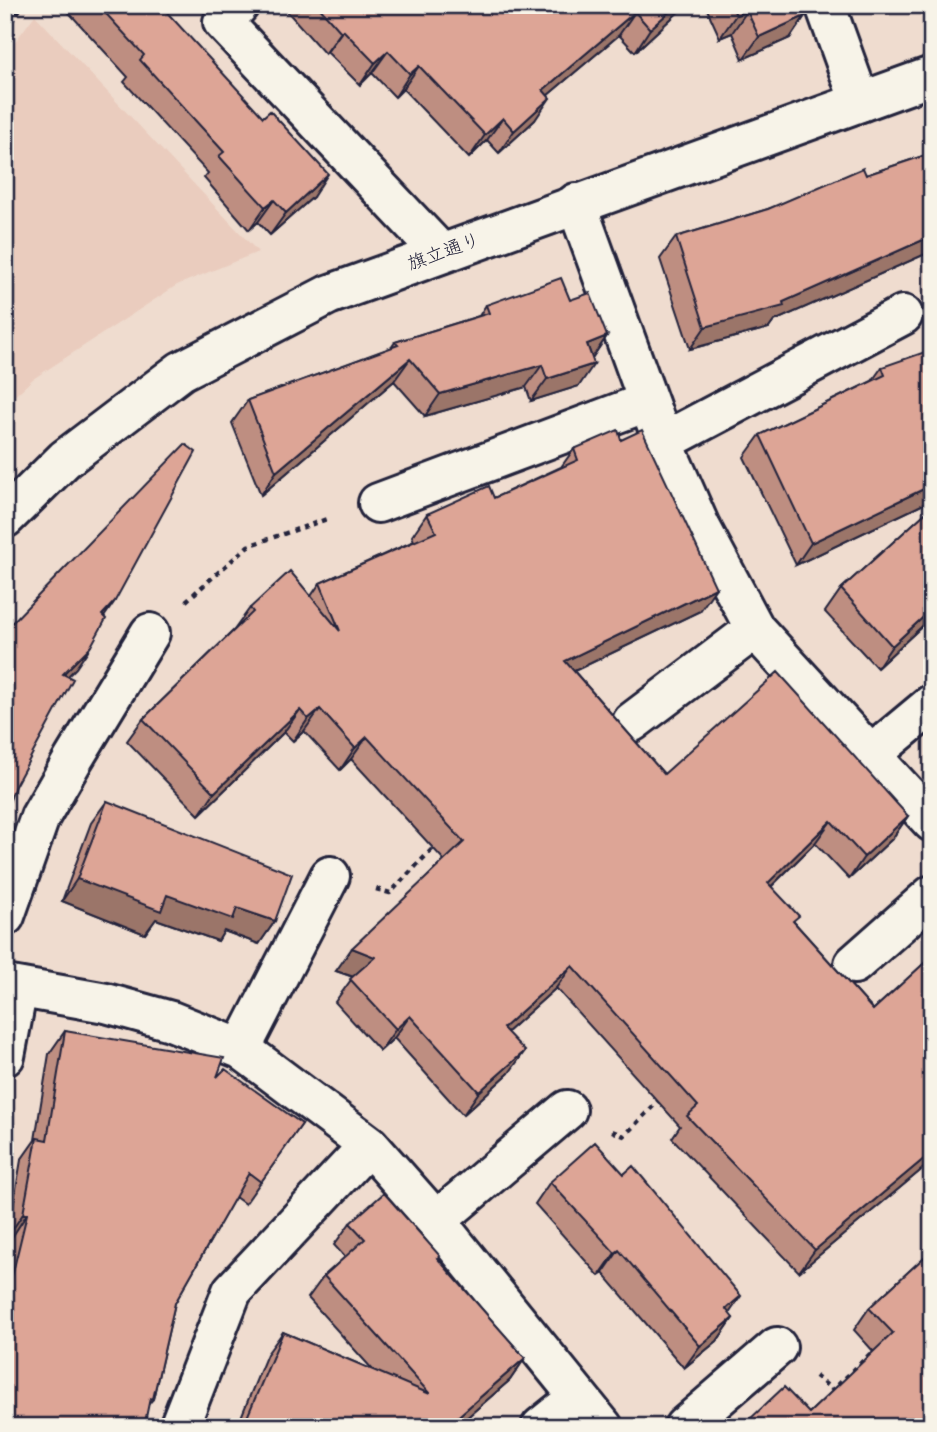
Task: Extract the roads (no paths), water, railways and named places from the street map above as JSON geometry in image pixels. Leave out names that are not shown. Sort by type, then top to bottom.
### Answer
[{"type":"street","points":[[239,5],[223,22],[441,253]]},
{"type":"street","points":[[825,5],[860,102]]},
{"type":"street","name":"旗立通り","points":[[5,518],[65,459],[181,371],[328,295],[932,76]]},
{"type":"street","points":[[576,203],[663,442],[700,526],[755,629],[932,822]]},
{"type":"street","points":[[663,442],[903,315]]},
{"type":"street","points":[[378,503],[648,402]]},
{"type":"street","points":[[632,722],[755,629]]},
{"type":"street","points":[[5,916],[40,817],[150,633]]},
{"type":"street","points":[[872,754],[932,704]]},
{"type":"street","points":[[241,1049],[330,876]]},
{"type":"street","points":[[854,964],[932,895]]},
{"type":"street","points":[[5,1056],[12,986],[106,1003],[171,1021],[241,1049],[369,1145],[436,1221],[603,1427]]},
{"type":"street","points":[[436,1221],[567,1110]]},
{"type":"street","points":[[179,1427],[232,1291],[369,1145]]},
{"type":"street","points":[[684,1427],[777,1347]]},
{"type":"street","points":[[541,1427],[577,1398]]}]
